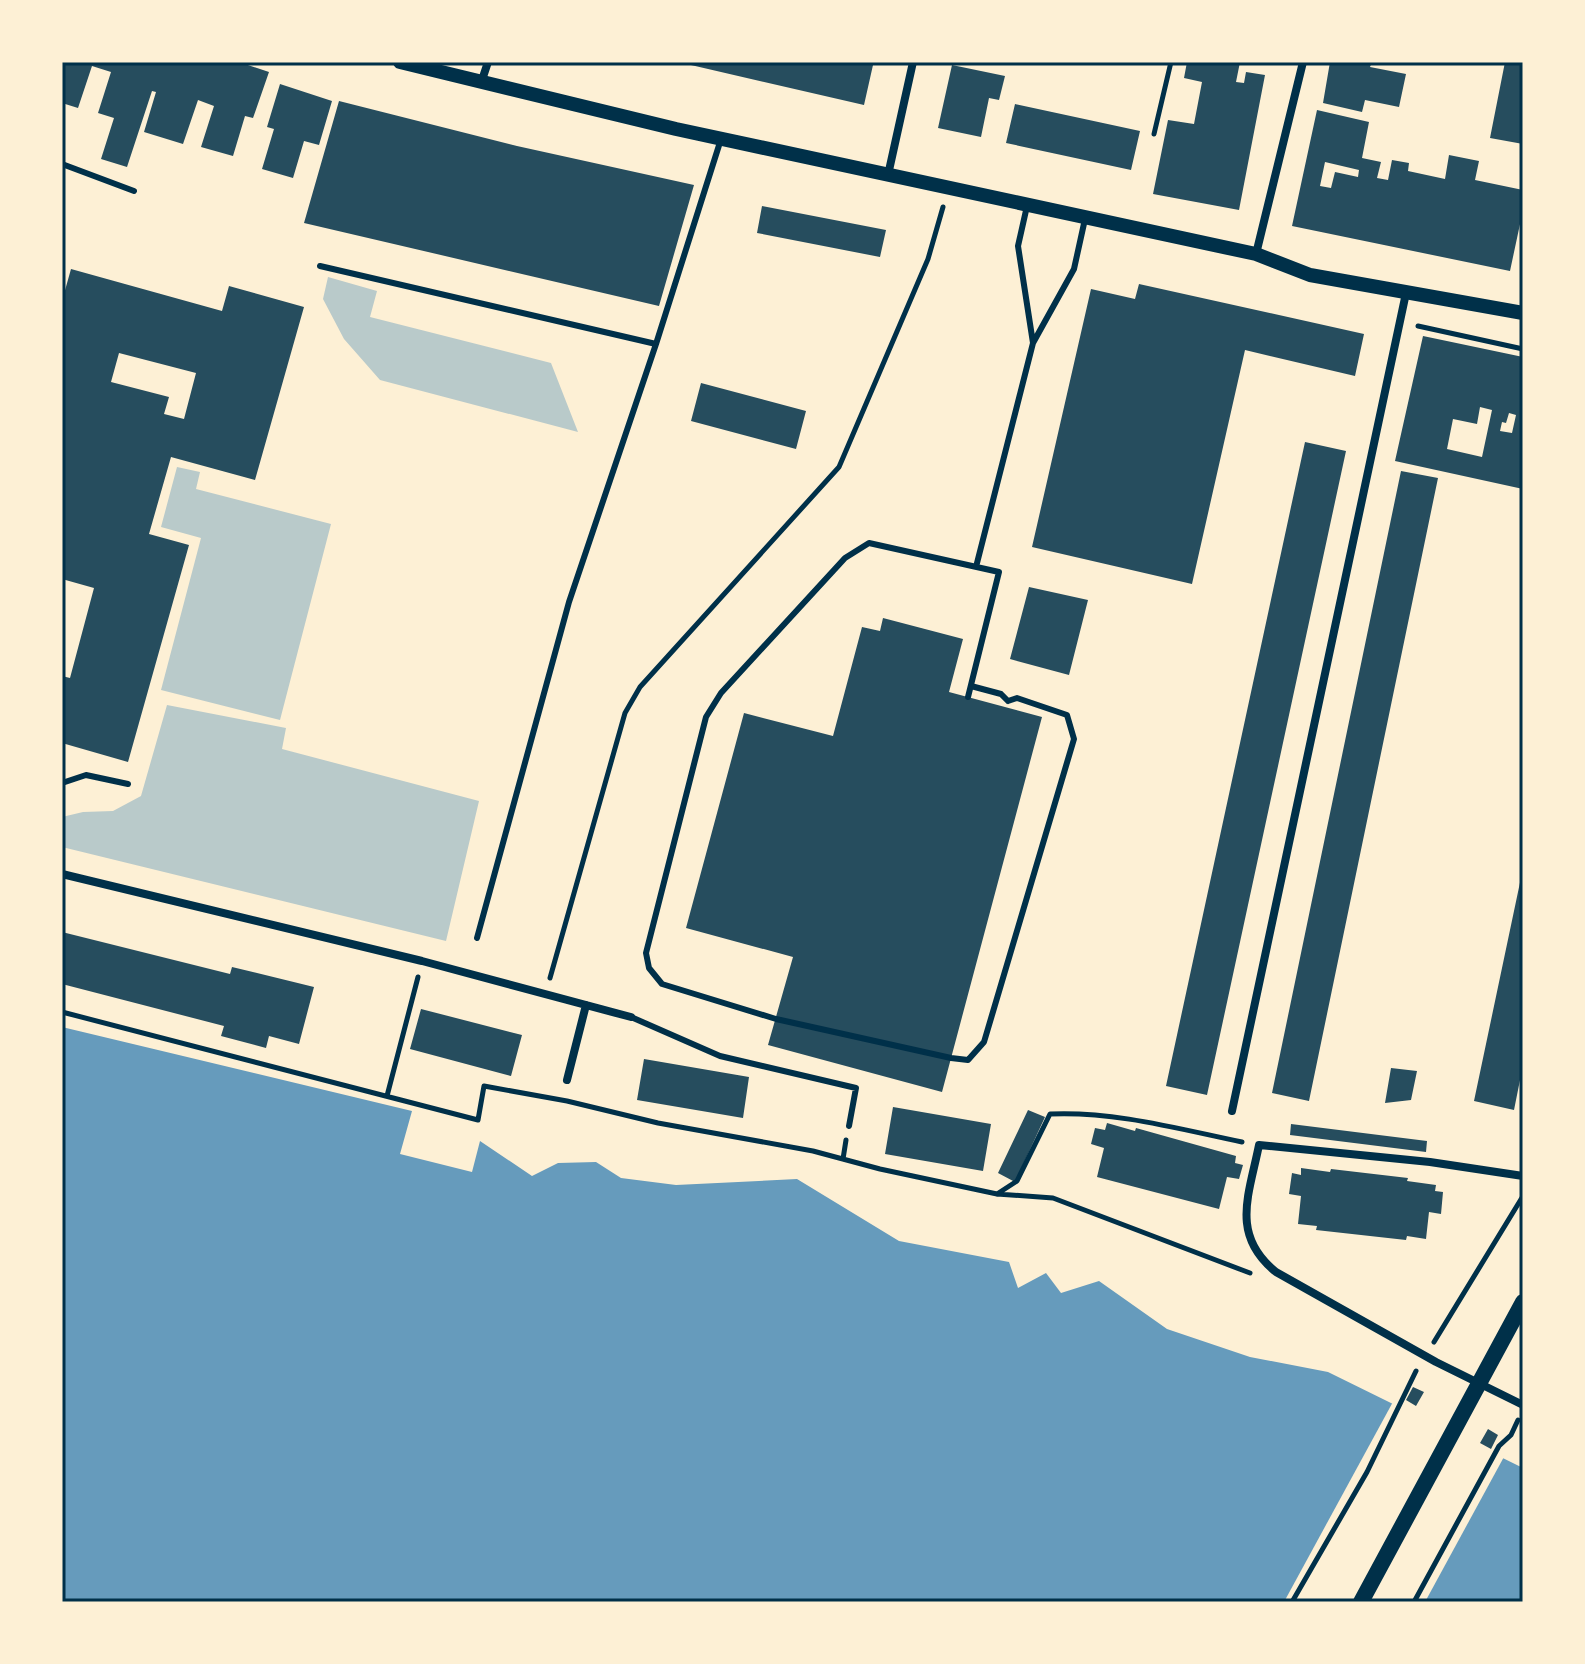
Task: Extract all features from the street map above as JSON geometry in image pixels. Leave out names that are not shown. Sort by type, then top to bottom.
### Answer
[{"type":"main road","points":[[1361,1602],[1523,1302]]},
{"type":"street","points":[[400,62],[721,139],[1256,254],[1310,275],[1523,313]]},
{"type":"street","points":[[481,83],[488,62]]},
{"type":"street","points":[[888,176],[913,62]]},
{"type":"street","points":[[1256,254],[1303,62]]},
{"type":"street","points":[[1232,1111],[1406,293]]},
{"type":"street","points":[[62,874],[422,961],[631,1017]]},
{"type":"street","points":[[567,1080],[586,1005]]},
{"type":"street","points":[[1523,1176],[1430,1162],[1259,1145],[1246,1225],[1257,1254],[1276,1272],[1436,1362],[1523,1406]]},
{"type":"lane","points":[[477,938],[569,602],[721,139]]},
{"type":"lane","points":[[62,164],[134,191]]},
{"type":"lane","points":[[1027,206],[1018,246],[1033,343]]},
{"type":"lane","points":[[976,567],[1033,343],[1074,269],[1085,219]]},
{"type":"lane","points":[[320,266],[656,344]]},
{"type":"lane","points":[[968,697],[999,572],[869,543],[845,558],[721,693],[706,717],[646,953],[649,968],[662,984],[776,1019],[968,1060],[984,1042],[1074,739],[1067,715],[1017,698],[1006,704],[1001,694],[971,686]]},
{"type":"lane","points":[[62,783],[86,775],[128,784]]},
{"type":"lane","points":[[631,1017],[720,1056],[856,1088],[849,1126]]},
{"type":"path","points":[[1154,134],[1171,62]]},
{"type":"path","points":[[546,994],[625,713],[640,687],[839,467],[928,259],[948,189]]},
{"type":"path","points":[[1401,322],[1523,349]]},
{"type":"path","points":[[387,1096],[422,961]]},
{"type":"path","points":[[62,1012],[478,1120],[484,1086],[567,1101],[658,1123],[813,1151],[997,1194],[1053,1198],[1261,1277],[1276,1272]]},
{"type":"path","points":[[997,1194],[1017,1181],[1050,1114],[1081,1113],[1123,1119],[1259,1145]]},
{"type":"path","points":[[1429,1350],[1523,1196]]},
{"type":"path","points":[[1292,1602],[1367,1472],[1421,1363]]},
{"type":"path","points":[[1414,1602],[1499,1446],[1511,1435],[1523,1406]]},
{"type":"shaded area","points":[[328,277],[377,291],[370,317],[551,363],[578,432],[380,380],[344,339],[323,299]]},
{"type":"shaded area","points":[[177,467],[200,472],[196,489],[331,524],[280,720],[161,690],[201,538],[161,527]]},
{"type":"shaded area","points":[[167,705],[286,728],[282,749],[479,801],[446,941],[62,847],[62,817],[83,812],[113,811],[141,796]]},
{"type":"water","points":[[62,1027],[412,1111],[400,1154],[472,1172],[480,1141],[532,1176],[558,1163],[596,1162],[621,1178],[676,1185],[797,1179],[899,1241],[1009,1262],[1018,1288],[1046,1273],[1061,1293],[1099,1281],[1167,1329],[1250,1357],[1328,1372],[1523,1468],[1523,1602],[62,1602]]},
{"type":"pier","points":[[1394,1400],[1505,1455],[1425,1602],[1284,1602]]},
{"type":"building","points":[[62,62],[239,62],[269,72],[253,118],[245,116],[233,156],[201,147],[214,106],[198,100],[183,144],[144,132],[156,92],[152,91],[127,167],[101,159],[114,118],[98,113],[111,72],[92,66],[78,108],[62,103]]},
{"type":"building","points":[[678,62],[859,62],[873,65],[864,105]]},
{"type":"building","points":[[1187,62],[1240,62],[1236,82],[1244,83],[1246,72],[1265,75],[1239,210],[1153,194],[1168,120],[1194,124],[1202,82],[1184,78]]},
{"type":"building","points":[[1330,62],[1372,62],[1370,67],[1406,74],[1399,107],[1365,100],[1362,112],[1323,103]]},
{"type":"building","points":[[1505,62],[1523,62],[1523,144],[1490,138]]},
{"type":"building","points":[[952,65],[1005,76],[999,100],[989,98],[981,137],[938,128]]},
{"type":"building","points":[[280,84],[332,101],[319,145],[304,141],[293,178],[262,169],[274,129],[267,127]]},
{"type":"building","points":[[339,101],[517,146],[694,185],[659,306],[304,223]]},
{"type":"building","points":[[1015,104],[1140,131],[1131,170],[1006,143]]},
{"type":"building","points":[[1317,110],[1369,122],[1362,158],[1381,162],[1377,178],[1388,180],[1392,160],[1409,163],[1408,171],[1445,179],[1449,155],[1479,161],[1475,180],[1523,190],[1523,210],[1510,271],[1292,226]],"holes":[[[1325,162],[1359,170],[1358,177],[1335,172],[1331,188],[1320,186]]]},
{"type":"building","points":[[762,206],[886,230],[880,257],[757,233]]},
{"type":"building","points":[[71,269],[222,311],[229,286],[304,307],[255,480],[171,457],[149,534],[189,545],[128,762],[62,743],[62,676],[70,678],[94,588],[62,579],[62,301]],"holes":[[[119,353],[196,373],[184,419],[164,414],[169,397],[111,382]]]},
{"type":"building","points":[[1139,284],[1364,334],[1355,376],[1245,350],[1192,584],[1032,547],[1091,289],[1135,299]]},
{"type":"building","points":[[1423,336],[1523,357],[1523,489],[1395,461]],"holes":[[[1480,407],[1492,410],[1482,457],[1447,449],[1453,419],[1477,424]],[[1509,413],[1516,415],[1512,433],[1500,431]]]},
{"type":"building","points":[[701,383],[806,411],[796,449],[691,421]]},
{"type":"building","points":[[1305,442],[1346,451],[1207,1095],[1166,1086]]},
{"type":"building","points":[[1401,471],[1438,478],[1309,1101],[1272,1093]]},
{"type":"building","points":[[1029,587],[1088,600],[1069,675],[1010,659]]},
{"type":"building","points":[[883,618],[963,639],[949,692],[1042,717],[942,1092],[768,1045],[793,957],[686,928],[744,713],[833,736],[862,627],[880,631]]},
{"type":"building","points":[[1522,873],[1523,1065],[1514,1110],[1474,1101]]},
{"type":"building","points":[[62,932],[230,974],[232,967],[314,987],[299,1044],[269,1036],[266,1048],[221,1036],[224,1026],[62,984]]},
{"type":"building","points":[[421,1009],[522,1035],[511,1076],[410,1049]]},
{"type":"building","points":[[644,1059],[749,1077],[743,1118],[637,1100]]},
{"type":"building","points":[[1391,1068],[1417,1071],[1411,1100],[1385,1103]]},
{"type":"building","points":[[893,1107],[991,1124],[983,1171],[885,1154]]},
{"type":"building","points":[[1028,1110],[1045,1117],[1015,1182],[998,1173]]},
{"type":"building","points":[[1107,1123],[1236,1156],[1235,1163],[1243,1165],[1239,1179],[1227,1177],[1219,1209],[1097,1177],[1104,1148],[1091,1144],[1095,1128],[1105,1130]]},
{"type":"building","points":[[1291,1124],[1427,1141],[1426,1152],[1290,1135]]},
{"type":"building","points":[[1301,1168],[1408,1178],[1407,1181],[1436,1185],[1435,1191],[1443,1192],[1441,1214],[1429,1212],[1426,1239],[1407,1236],[1406,1240],[1316,1230],[1317,1226],[1298,1224],[1301,1196],[1289,1194],[1292,1173],[1301,1175]]},
{"type":"building","points":[[1413,1387],[1424,1392],[1416,1406],[1406,1400]]},
{"type":"building","points":[[1488,1429],[1498,1435],[1491,1449],[1480,1443]]}]
